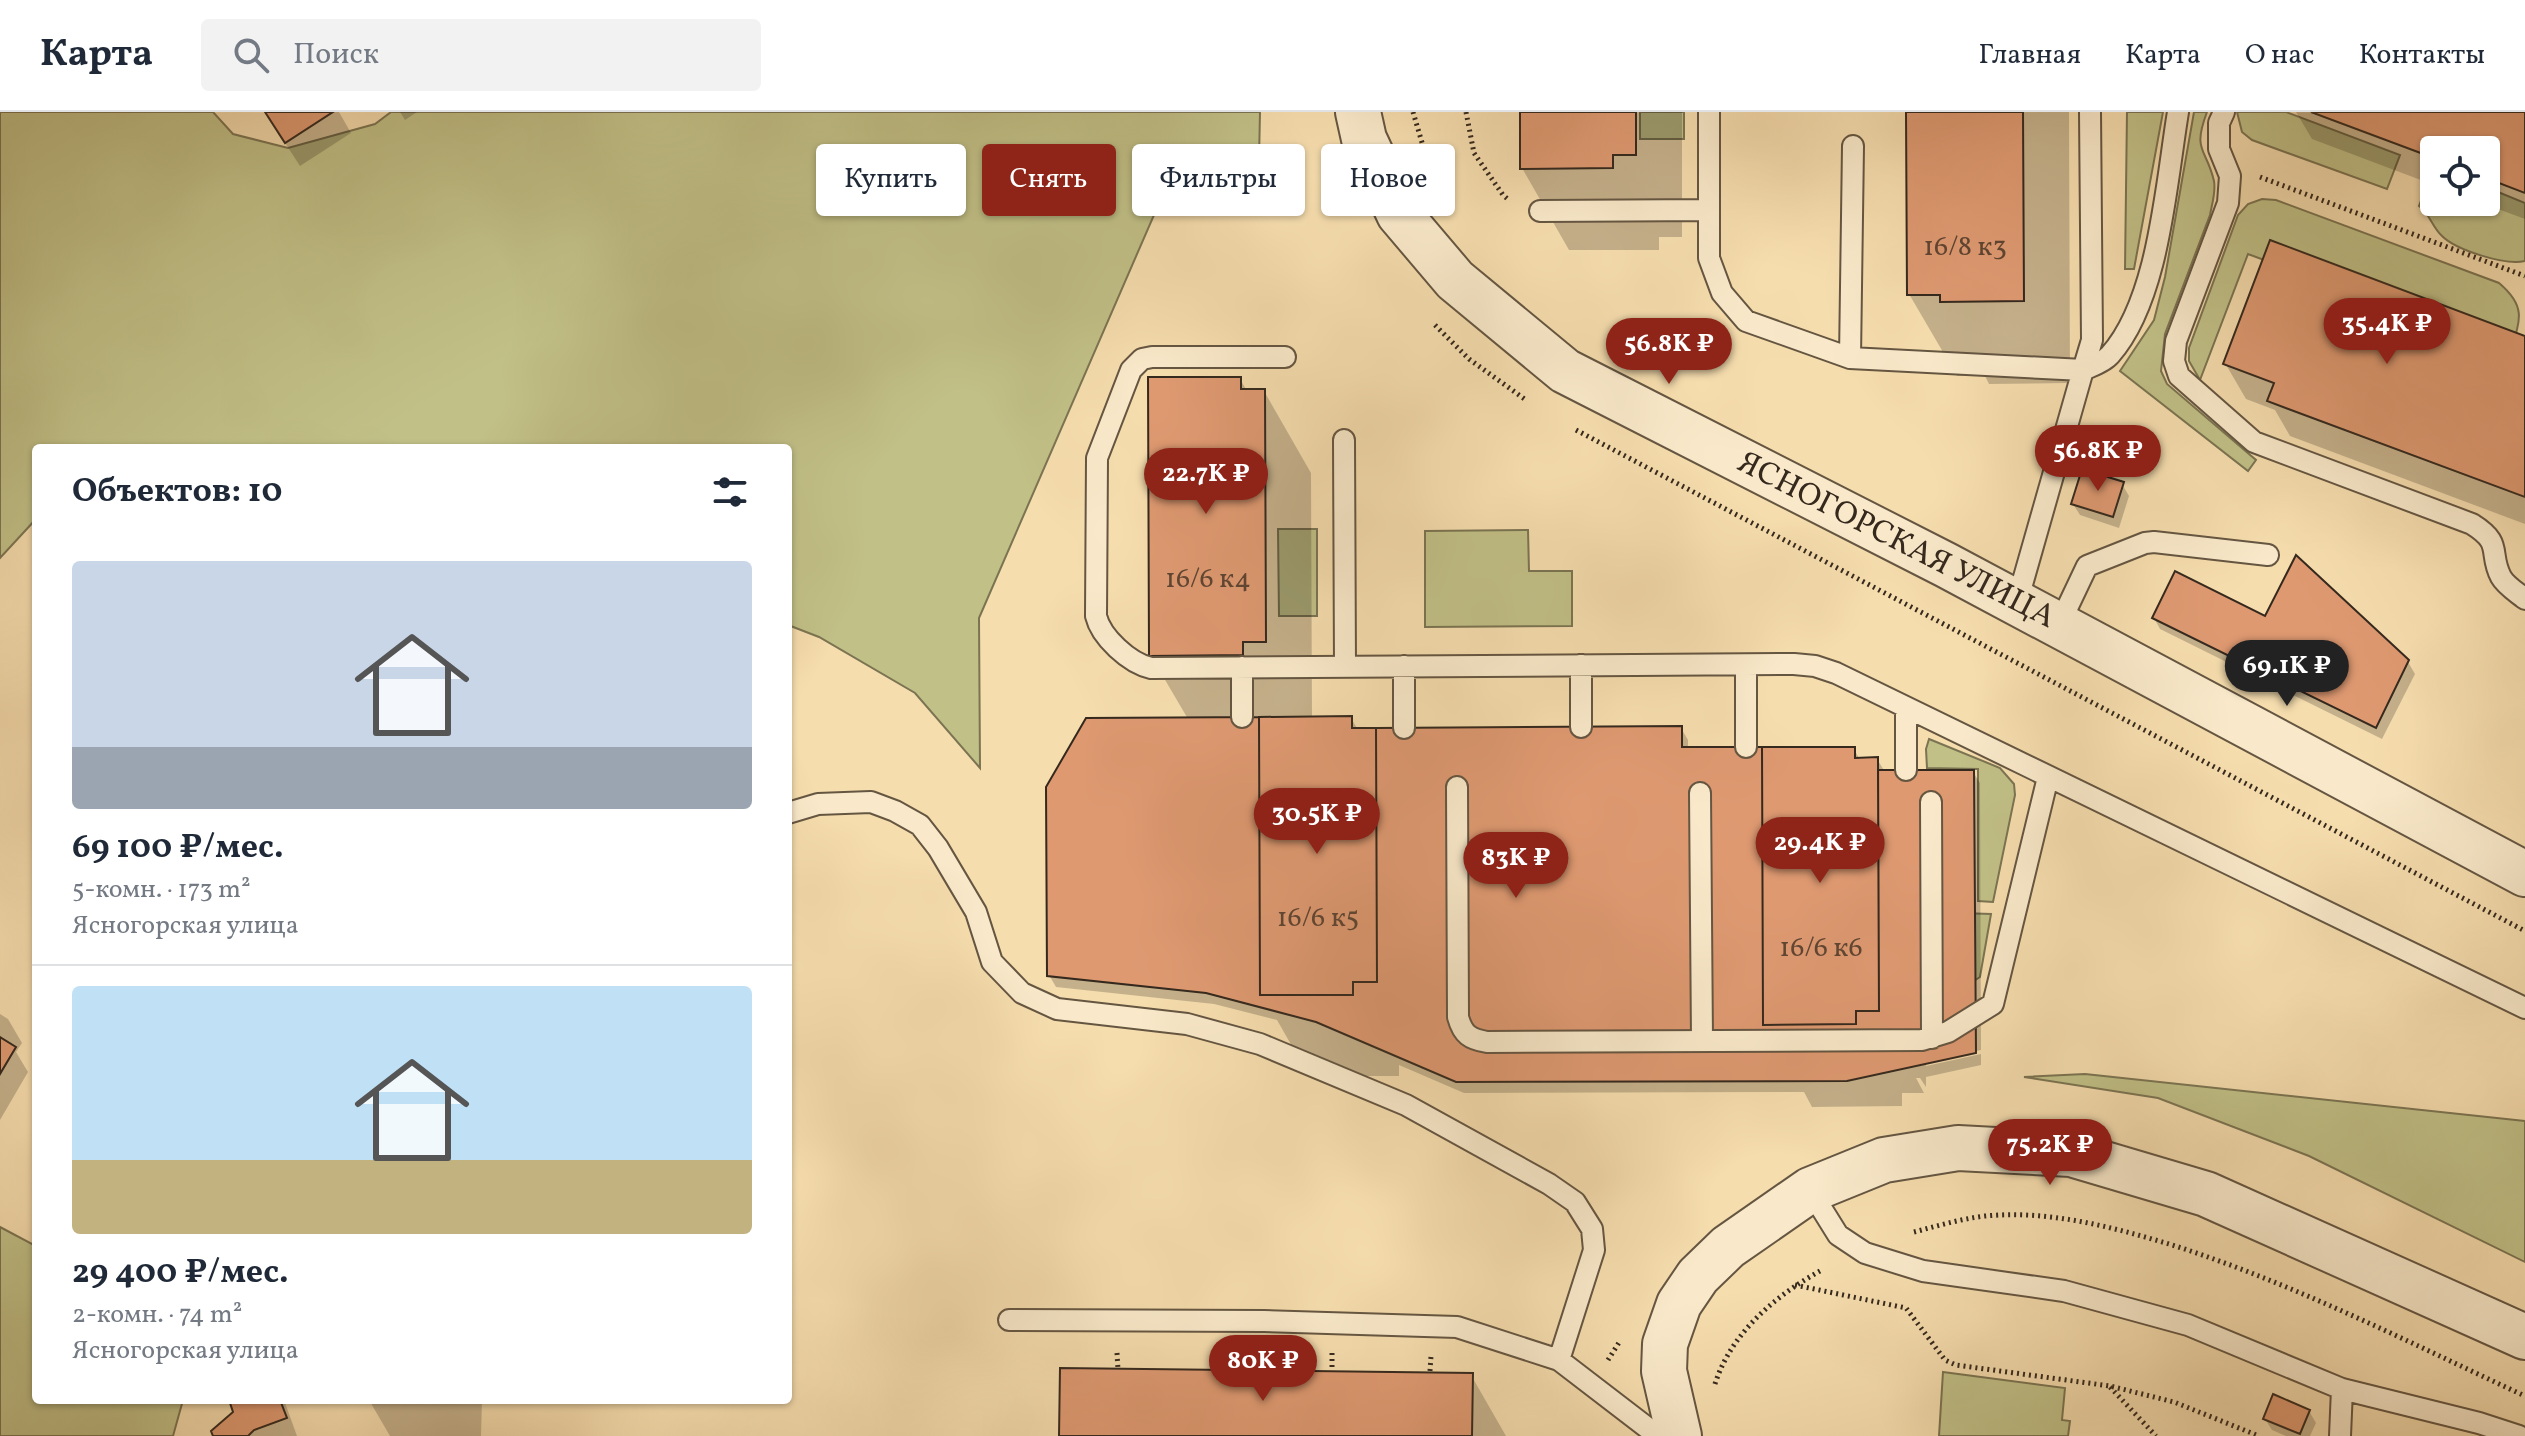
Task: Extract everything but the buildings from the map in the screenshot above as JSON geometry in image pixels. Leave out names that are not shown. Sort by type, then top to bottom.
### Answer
[{"type":"street","name":"ЯСНОГОРСКАЯ УЛИЦА","points":[[1358,112],[1364,139],[1399,214],[1455,280],[1565,371],[2017,602],[2525,874]]},
{"type":"street","points":[[1679,1436],[1664,1371],[1665,1344],[1679,1304],[1698,1276],[1728,1247],[1810,1190],[1884,1160],[1958,1148],[2071,1154],[2206,1194],[2525,1337]]},
{"type":"lane","points":[[1709,112],[1709,258],[1722,293],[1746,321],[1850,358],[2083,370],[2108,357],[2134,319],[2150,275],[2178,112]]},
{"type":"lane","points":[[2017,602],[2092,340],[2090,112]]},
{"type":"lane","points":[[2224,112],[2219,123],[2219,149],[2230,176],[2228,203],[2176,341],[2174,361],[2179,376],[2254,442],[2486,532],[2495,546],[2502,578],[2525,599]]},
{"type":"lane","points":[[1850,358],[1853,146]]},
{"type":"lane","points":[[1540,211],[1709,210]]},
{"type":"lane","points":[[1285,357],[1142,359],[1131,370],[1097,458],[1096,616],[1098,625],[1122,651],[1141,665],[1151,668],[1815,666],[1906,707],[2525,1008]]},
{"type":"lane","points":[[1344,440],[1345,666]]},
{"type":"lane","points":[[2059,625],[2087,566],[2145,543],[2268,555]]},
{"type":"lane","points":[[1581,665],[1581,727]]},
{"type":"lane","points":[[1746,665],[1746,747]]},
{"type":"lane","points":[[1404,666],[1404,728]]},
{"type":"lane","points":[[1242,667],[1242,717]]},
{"type":"lane","points":[[1906,707],[1906,770]]},
{"type":"lane","points":[[1457,787],[1458,1017],[1462,1030],[1472,1039],[1487,1042],[1932,1038],[1948,1032],[1993,1004],[2048,777]]},
{"type":"lane","points":[[1700,793],[1702,1040]]},
{"type":"lane","points":[[792,812],[818,804],[871,802],[920,825],[938,848],[976,912],[992,962],[1022,993],[1057,1009],[1187,1024],[1260,1044],[1406,1105],[1549,1184],[1575,1202],[1592,1229],[1594,1250],[1559,1360]]},
{"type":"lane","points":[[1931,802],[1932,1038]]},
{"type":"lane","points":[[1810,1190],[1838,1235],[1865,1253],[1923,1271],[2064,1291],[2188,1325],[2342,1389],[2519,1436]]},
{"type":"lane","points":[[1009,1320],[1264,1321],[1457,1327],[1559,1360],[1658,1436]]},
{"type":"lane","points":[[2340,1436],[2342,1389]]},
{"type":"path","points":[[1466,112],[1474,153],[1503,195],[1517,207],[1540,211]]},
{"type":"path","points":[[2224,163],[2525,276]]},
{"type":"path","points":[[1909,1234],[1985,1216],[2077,1220],[2134,1234],[2225,1262],[2318,1300],[2525,1396]]},
{"type":"path","points":[[1713,1388],[1720,1366],[1742,1334],[1795,1285],[1820,1271]]},
{"type":"path","points":[[1795,1285],[1906,1308],[1945,1360],[1956,1365],[2110,1386],[2174,1402],[2259,1436]]},
{"type":"path","points":[[1603,1368],[1622,1338]]},
{"type":"path","points":[[2110,1386],[2156,1436]]},
{"type":"shaded area","points":[[0,112],[213,112],[233,134],[288,148],[375,124],[391,112],[1260,112],[1259,144],[1132,144],[1132,216],[1154,216],[979,618],[980,768],[915,693],[819,637],[792,627],[792,444],[32,444],[32,523],[0,558]]},
{"type":"shaded area","points":[[1640,112],[1684,112],[1684,139],[1640,139]]},
{"type":"shaded area","points":[[2127,112],[2163,112],[2134,269],[2125,269]]},
{"type":"shaded area","points":[[2194,112],[2207,112],[2201,142],[2214,181],[2214,194],[2210,215],[2165,334],[2161,371],[2167,384],[2256,460],[2248,471],[2120,371],[2154,320],[2165,277]]},
{"type":"shaded area","points":[[2237,112],[2286,112],[2400,155],[2387,189],[2252,140],[2242,132]]},
{"type":"shaded area","points":[[2500,193],[2525,203],[2525,261],[2482,256],[2458,247],[2436,229],[2428,216],[2500,216]]},
{"type":"shaded area","points":[[2262,199],[2276,200],[2499,283],[2513,298],[2519,313],[2510,351],[2248,254],[2200,380],[2189,361],[2189,348],[2238,215],[2248,204]]},
{"type":"shaded area","points":[[1278,529],[1317,529],[1317,616],[1279,616]]},
{"type":"shaded area","points":[[1528,530],[1529,571],[1572,571],[1572,626],[1425,627],[1425,531]]},
{"type":"shaded area","points":[[1929,739],[2000,768],[2014,784],[2015,795],[1993,902],[1978,901],[1978,769],[1927,768]]},
{"type":"shaded area","points":[[1959,913],[1991,914],[1980,977],[1955,993]]},
{"type":"shaded area","points":[[2085,1074],[2525,1121],[2525,1262],[2309,1156],[2158,1098],[2024,1077]]},
{"type":"shaded area","points":[[0,1227],[32,1244],[32,1404],[182,1404],[173,1436],[0,1436]]},
{"type":"shaded area","points":[[1943,1372],[2065,1388],[2062,1420],[2070,1421],[2068,1436],[1939,1436]]}]
